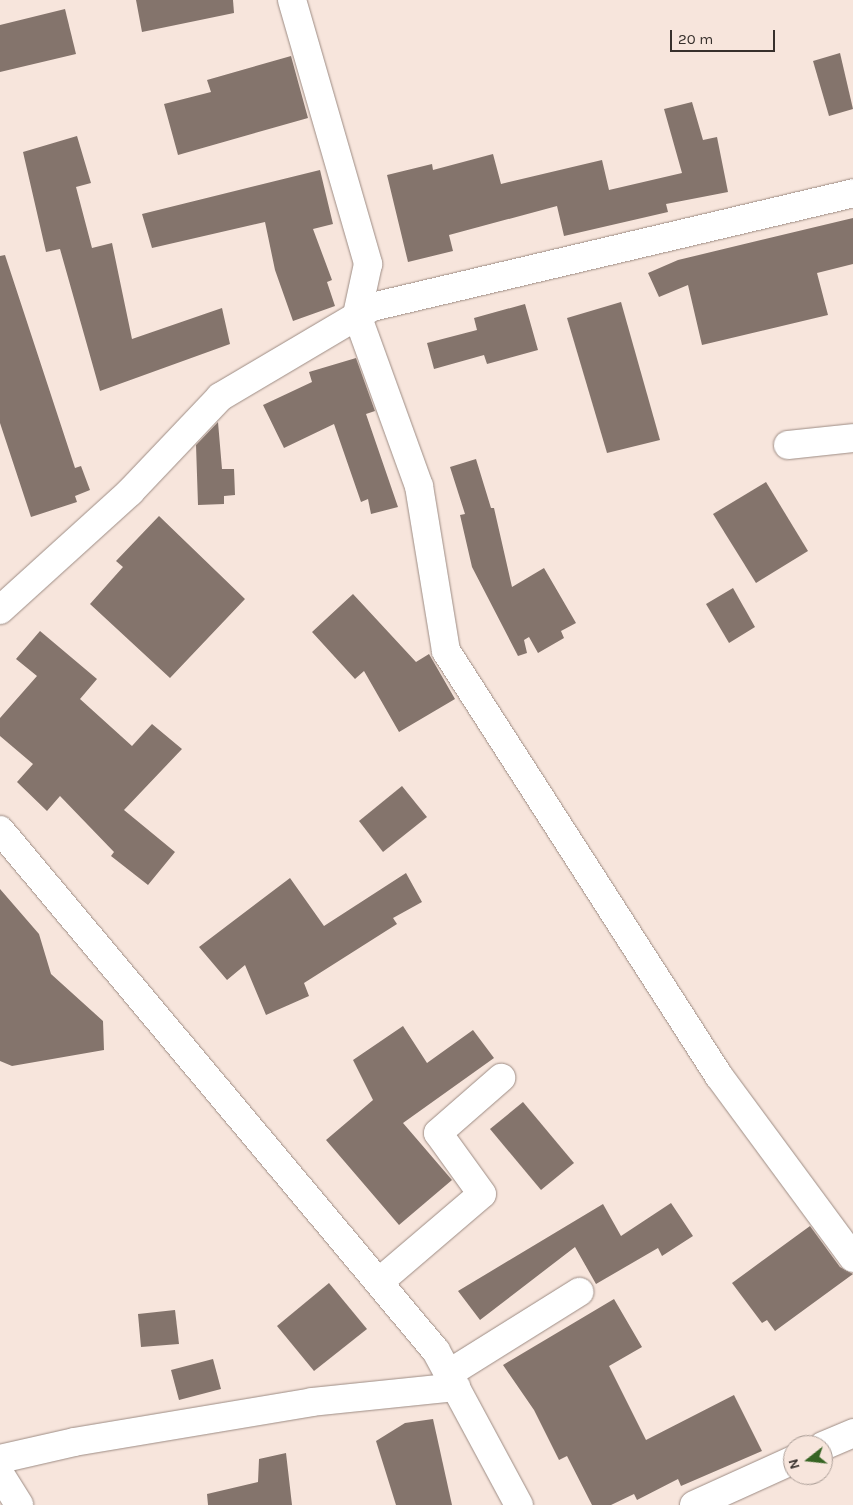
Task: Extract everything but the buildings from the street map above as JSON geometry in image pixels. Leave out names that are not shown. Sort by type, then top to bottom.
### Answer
[{"type":"street","points":[[292,0],[368,264],[357,316],[419,486],[446,651],[719,1076],[853,1258]]},
{"type":"street","points":[[0,610],[130,492],[220,397],[372,307],[853,193]]},
{"type":"street","points":[[788,445],[853,438]]},
{"type":"street","points":[[0,830],[436,1351],[519,1505]]},
{"type":"street","points":[[379,1282],[482,1194],[438,1133],[501,1078]]},
{"type":"street","points":[[0,1460],[74,1442],[312,1402],[452,1381],[579,1292]]},
{"type":"street","points":[[833,1442],[853,1433]]},
{"type":"street","points":[[694,1505],[783,1465]]},
{"type":"street","points":[[0,1474],[19,1505]]}]
